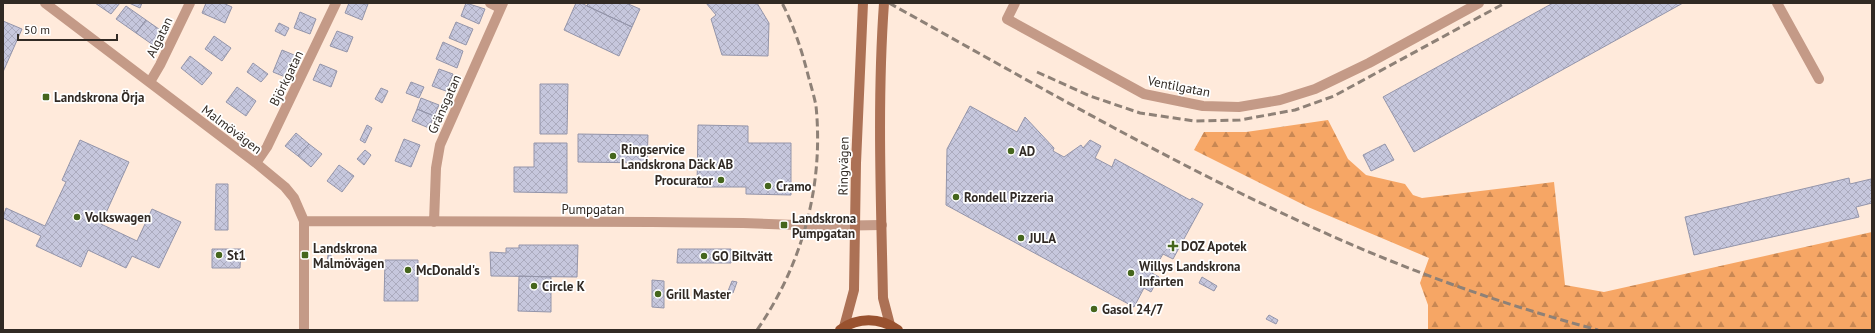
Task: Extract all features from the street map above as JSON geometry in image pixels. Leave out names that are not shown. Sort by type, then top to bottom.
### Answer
[{"type":"main road","name":"Ringvägen","points":[[842,329],[854,290],[858,96],[863,3]]},
{"type":"main road","points":[[884,3],[881,47],[880,127],[883,298],[894,328]]},
{"type":"main road","points":[[842,329],[854,322],[866,320],[878,321],[894,328]]},
{"type":"street","name":"Malmövägen","points":[[45,3],[56,6],[150,82],[256,163],[285,187],[294,198],[304,221],[304,330]]},
{"type":"street","name":"Algatan","points":[[150,82],[160,65],[190,3]]},
{"type":"street","name":"Björkgatan","points":[[256,163],[267,147],[336,3]]},
{"type":"street","points":[[490,3],[502,6]]},
{"type":"street","name":"Ventilgatan","points":[[1015,3],[1007,19],[1144,94],[1203,106],[1239,106],[1280,100],[1315,89],[1369,63],[1479,3]]},
{"type":"street","points":[[1776,3],[1819,80]]},
{"type":"street","name":"Gränsgatan","points":[[434,222],[436,168],[440,145],[502,6]]},
{"type":"street","name":"Pumpgatan","points":[[304,221],[743,223],[823,226],[882,225]]},
{"type":"green space","points":[[1328,120],[1348,159],[1366,175],[1405,184],[1413,195],[1422,198],[1554,182],[1565,285],[1604,292],[1872,232],[1872,330],[1428,330],[1428,305],[1420,283],[1429,258],[1308,207],[1194,150],[1204,132],[1246,132]]},
{"type":"building","points":[[95,3],[120,3],[111,14]]},
{"type":"building","points":[[129,3],[142,3],[140,8]]},
{"type":"building","points":[[206,3],[223,3],[232,7],[225,23],[202,13]]},
{"type":"building","points":[[349,3],[368,4],[362,20],[345,13]]},
{"type":"building","points":[[466,3],[485,9],[479,24],[461,16]]},
{"type":"building","points":[[576,3],[581,3],[632,27],[619,56],[564,30]]},
{"type":"building","points":[[588,3],[626,3],[640,9],[632,27],[587,6]]},
{"type":"building","points":[[706,3],[757,3],[769,23],[768,56],[722,55],[711,19],[716,15]]},
{"type":"building","points":[[1553,3],[1683,3],[1414,152],[1383,97]]},
{"type":"building","points":[[126,6],[146,20],[136,33],[116,19]]},
{"type":"building","points":[[300,12],[316,19],[310,34],[294,28]]},
{"type":"building","points":[[146,20],[166,34],[156,47],[136,33]]},
{"type":"building","points":[[3,21],[22,29],[3,72]]},
{"type":"building","points":[[456,22],[473,29],[466,45],[449,38]]},
{"type":"building","points":[[279,23],[289,28],[285,36],[275,31]]},
{"type":"building","points":[[337,31],[353,37],[347,52],[330,46]]},
{"type":"building","points":[[214,36],[231,48],[222,61],[205,49]]},
{"type":"building","points":[[443,42],[463,51],[457,68],[436,59]]},
{"type":"building","points":[[282,50],[299,57],[290,79],[273,72]]},
{"type":"building","points":[[190,56],[212,73],[202,85],[181,68]]},
{"type":"building","points":[[253,63],[268,74],[261,82],[247,72]]},
{"type":"building","points":[[320,64],[337,71],[331,87],[313,80]]},
{"type":"building","points":[[439,69],[453,74],[446,91],[432,86]]},
{"type":"building","points":[[411,82],[424,87],[419,98],[406,93]]},
{"type":"building","points":[[540,84],[568,84],[567,134],[540,134]]},
{"type":"building","points":[[237,87],[256,101],[246,116],[226,102]]},
{"type":"building","points":[[381,88],[388,91],[382,103],[375,99]]},
{"type":"building","points":[[421,98],[439,105],[434,116],[417,109]]},
{"type":"building","points":[[970,106],[1017,132],[1025,117],[1054,148],[1053,151],[1064,157],[1081,145],[1083,148],[1090,140],[1101,146],[1095,158],[1112,167],[1115,159],[1190,200],[1192,198],[1203,204],[1173,259],[1163,254],[1152,273],[1159,277],[1151,292],[1144,288],[1134,307],[946,205],[947,149]]},
{"type":"building","points":[[417,109],[434,116],[429,128],[412,121]]},
{"type":"building","points":[[367,125],[372,128],[365,143],[360,140]]},
{"type":"building","points":[[698,125],[748,126],[748,143],[791,143],[791,195],[746,194],[746,187],[697,187]]},
{"type":"building","points":[[296,133],[309,144],[298,156],[285,146]]},
{"type":"building","points":[[578,134],[648,135],[647,163],[578,162]]},
{"type":"building","points":[[404,139],[420,145],[411,167],[395,161]]},
{"type":"building","points":[[80,140],[129,162],[101,224],[137,241],[152,209],[181,222],[159,268],[132,256],[126,268],[88,250],[81,267],[36,246],[41,236],[3,218],[6,208],[45,226],[66,182],[62,180]]},
{"type":"building","points":[[534,143],[567,143],[567,193],[514,192],[514,167],[534,167]]},
{"type":"building","points":[[309,144],[322,154],[311,167],[298,156]]},
{"type":"building","points":[[1385,144],[1394,160],[1371,171],[1363,155]]},
{"type":"building","points":[[365,150],[371,155],[364,165],[357,159]]},
{"type":"building","points":[[339,165],[354,176],[342,192],[327,181]]},
{"type":"building","points":[[1849,178],[1850,184],[1871,179],[1872,203],[1856,207],[1859,217],[1694,255],[1685,217]]},
{"type":"building","points":[[216,184],[228,184],[228,230],[215,230]]},
{"type":"building","points":[[519,245],[578,245],[577,277],[491,276],[490,252],[506,253],[506,248],[519,248]]},
{"type":"building","points":[[212,249],[241,249],[240,268],[212,268]]},
{"type":"building","name":"GO Biltvätt","points":[[678,249],[731,249],[731,263],[677,263]]},
{"type":"building","points":[[328,255],[331,255],[331,264],[327,263]]},
{"type":"building","points":[[385,260],[418,260],[418,301],[384,301]]},
{"type":"building","points":[[519,276],[551,277],[551,312],[518,311]]},
{"type":"building","points":[[1202,277],[1217,286],[1214,291],[1199,283]]},
{"type":"building","name":"Grill Master","points":[[652,280],[664,281],[664,308],[652,307]]},
{"type":"building","points":[[732,281],[737,282],[733,293],[728,291]]},
{"type":"building","points":[[1269,315],[1278,320],[1276,324],[1266,319]]},
{"type":"railway","points":[[757,330],[773,305],[798,252],[813,195],[816,166],[818,136],[816,106],[805,62],[790,19],[782,3]]},
{"type":"railway","points":[[889,3],[1143,143],[1194,170],[1299,221],[1372,253],[1484,296],[1598,330]]},
{"type":"railway","points":[[1037,72],[1090,96],[1140,113],[1194,121],[1240,120],[1295,110],[1334,96],[1505,3]]},
{"type":"place","name":"Landskrona Örja","points":[[46,97]]},
{"type":"place","name":"AD","points":[[1011,151]]},
{"type":"place","name":"Ringservice Landskrona Däck AB","points":[[613,156]]},
{"type":"place","name":"Procurator","points":[[721,180]]},
{"type":"place","name":"Cramo","points":[[768,186]]},
{"type":"place","name":"Rondell Pizzeria","points":[[956,197]]},
{"type":"place","name":"Volkswagen","points":[[77,217]]},
{"type":"place","name":"Landskrona Pumpgatan","points":[[784,225]]},
{"type":"place","name":"JULA","points":[[1021,238]]},
{"type":"place","name":"DOZ Apotek","points":[[1173,246]]},
{"type":"place","name":"St1","points":[[219,255]]},
{"type":"place","name":"Landskrona Malmövägen","points":[[305,255]]},
{"type":"place","name":"GO Biltvätt","points":[[704,256]]},
{"type":"place","name":"McDonald's","points":[[408,270]]},
{"type":"place","name":"Willys Landskrona Infarten","points":[[1131,273]]},
{"type":"place","name":"Circle K","points":[[534,286]]},
{"type":"place","name":"Grill Master","points":[[658,294]]},
{"type":"place","name":"Gasol 24/7","points":[[1094,309]]}]
